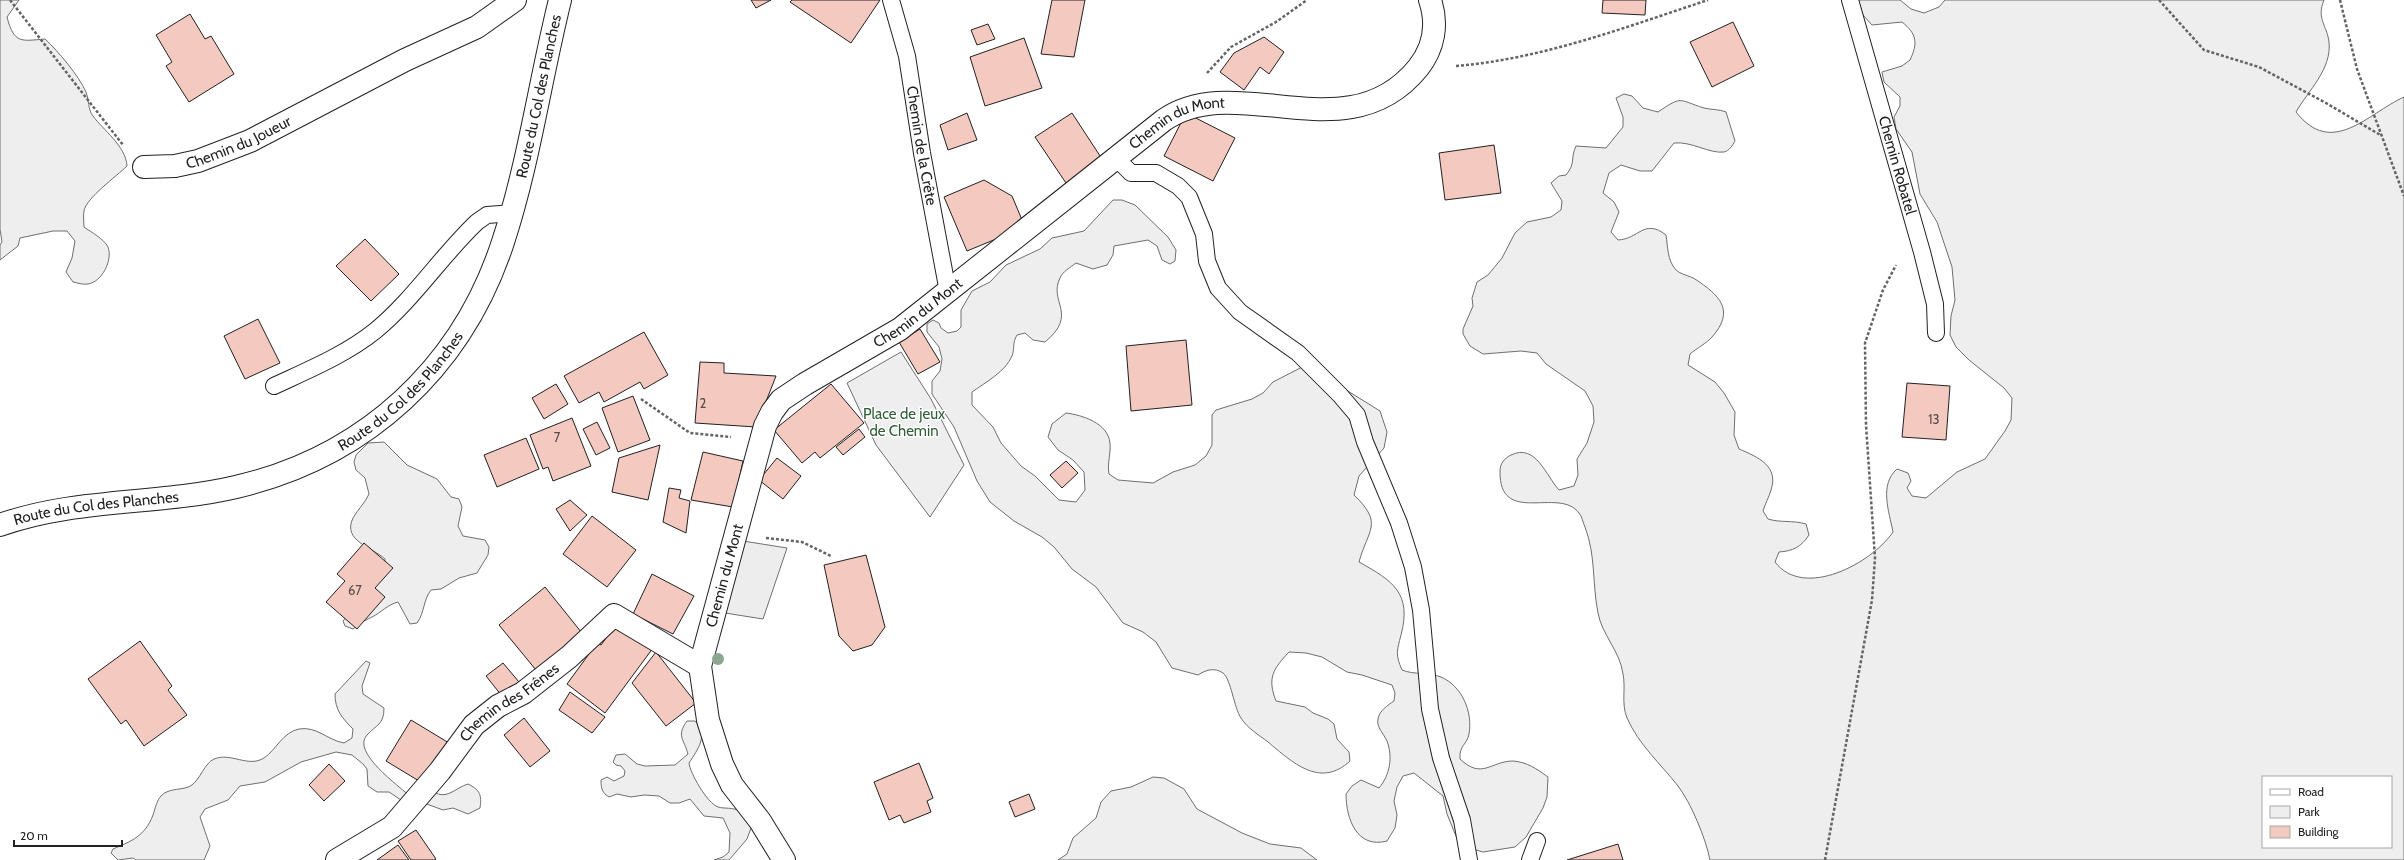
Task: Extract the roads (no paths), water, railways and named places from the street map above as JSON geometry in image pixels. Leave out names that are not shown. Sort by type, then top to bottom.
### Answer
[{"type":"street","name":"Chemin du Joueur","points":[[144,166],[175,166],[198,161],[250,141],[405,60],[478,27],[515,0]]},
{"type":"street","name":"Route du Col des Planches","points":[[0,525],[21,518],[61,509],[188,495],[254,483],[304,464],[351,439],[373,426],[412,393],[444,356],[472,313],[503,244],[512,213],[560,0]]},
{"type":"street","name":"Chemin du Mont","points":[[784,860],[760,821],[732,785],[726,774],[711,731],[700,666],[761,441],[772,412],[781,400],[805,384],[900,329],[1117,159],[1164,120],[1183,108],[1208,104],[1324,109],[1361,105],[1397,90],[1422,63],[1435,30],[1430,0]]},
{"type":"street","name":"Chemin des Frênes","points":[[337,860],[392,827],[440,771],[474,725],[498,706],[523,693],[569,657],[614,615],[700,666]]},
{"type":"lane","name":"Chemin de la Crête","points":[[890,0],[907,56],[922,153],[948,292]]},
{"type":"lane","name":"Chemin Robatel","points":[[1850,0],[1915,228],[1935,304],[1936,333]]},
{"type":"lane","points":[[1117,159],[1132,173],[1156,172],[1178,186],[1189,197],[1204,234],[1207,261],[1218,288],[1240,312],[1298,353],[1340,394],[1357,415],[1365,442],[1399,523],[1413,567],[1421,610],[1430,709],[1441,758],[1462,820],[1469,860]]},
{"type":"lane","points":[[274,386],[343,353],[374,331],[396,312],[478,222],[487,215],[512,213]]},
{"type":"lane","points":[[1530,860],[1536,841]]},
{"type":"park label","name":"Place de jeux de Chemin","points":[[904,422]]}]
